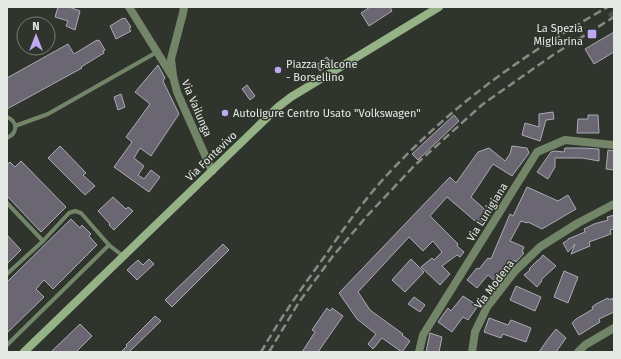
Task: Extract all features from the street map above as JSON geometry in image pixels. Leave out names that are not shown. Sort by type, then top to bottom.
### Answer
[{"type":"street","name":"Via Vailunga","points":[[128,7],[173,76]]},
{"type":"street","name":"Via Vailunga","points":[[184,7],[171,59],[173,76],[177,92],[212,171]]},
{"type":"street","name":"Via Fontevivo","points":[[24,352],[278,107],[439,7]]},
{"type":"street","name":"Via Lunigiana","points":[[419,352],[423,335],[538,152],[565,140],[614,144]]},
{"type":"street","name":"Via Modena","points":[[472,352],[475,332],[487,307],[515,271],[540,247],[578,223],[614,204]]},
{"type":"street","points":[[578,352],[585,345],[614,328]]},
{"type":"lane","points":[[15,126],[48,114],[157,52]]},
{"type":"lane","points":[[7,117],[11,118],[15,126],[13,135],[7,138]]},
{"type":"lane","points":[[7,204],[43,241]]},
{"type":"lane","points":[[7,274],[43,241],[70,213],[75,211],[80,213],[109,245],[124,256]]},
{"type":"lane","points":[[7,345],[109,245]]},
{"type":"building","points":[[58,7],[69,7],[80,11],[75,30],[66,26],[68,21],[55,16]]},
{"type":"building","points":[[370,7],[390,7],[392,11],[369,26],[361,13]]},
{"type":"building","points":[[125,18],[131,27],[129,28],[131,31],[116,39],[110,26]]},
{"type":"building","points":[[614,32],[614,52],[594,64],[585,49]]},
{"type":"building","points":[[97,40],[99,40],[105,50],[103,51],[104,53],[81,67],[82,68],[7,109],[7,78],[46,56],[56,56],[56,51],[68,44],[74,54]]},
{"type":"building","points":[[327,57],[331,63],[320,71],[316,65]]},
{"type":"building","points":[[158,65],[165,78],[163,81],[179,114],[151,156],[140,148],[134,158],[144,166],[138,175],[144,179],[151,170],[160,177],[149,192],[114,167],[132,142],[126,137],[150,104],[135,92]]},
{"type":"building","points":[[247,85],[255,96],[250,100],[242,89]]},
{"type":"building","points":[[121,94],[125,107],[118,110],[114,97]]},
{"type":"building","points":[[553,112],[554,119],[546,120],[540,141],[522,135],[525,123],[539,127],[539,114]]},
{"type":"building","points":[[454,115],[459,121],[418,160],[412,154]]},
{"type":"building","points":[[588,115],[598,115],[599,133],[577,133],[578,119],[588,119]]},
{"type":"building","points":[[60,146],[86,173],[83,175],[95,186],[85,195],[48,158]]},
{"type":"building","points":[[512,146],[527,148],[529,153],[512,176],[493,164],[471,197],[491,215],[482,227],[447,197],[430,216],[464,252],[460,257],[457,255],[442,266],[450,274],[440,285],[421,267],[432,258],[434,260],[442,252],[433,241],[423,251],[409,237],[358,292],[370,310],[403,334],[402,335],[410,341],[402,352],[382,338],[373,349],[368,344],[376,334],[357,319],[339,293],[450,177],[456,183],[478,152],[489,148],[505,161],[510,154]]},
{"type":"building","points":[[565,148],[599,149],[599,161],[582,158],[555,158],[555,167],[548,179],[537,172],[551,152],[564,152]]},
{"type":"building","points":[[608,150],[614,151],[614,170],[606,169]]},
{"type":"building","points":[[21,161],[66,207],[41,232],[7,196],[7,165],[10,162],[15,167]]},
{"type":"building","points":[[527,187],[558,201],[568,195],[576,209],[542,229],[528,222],[521,221],[510,241],[524,247],[522,252],[524,253],[516,262],[515,260],[503,270],[505,272],[497,283],[488,275],[477,288],[467,280],[488,258],[491,259],[510,214],[513,216]]},
{"type":"building","points":[[113,197],[126,209],[128,207],[133,211],[114,230],[98,211]]},
{"type":"building","points":[[614,215],[614,229],[610,230],[611,234],[589,242],[590,246],[571,254],[575,244],[568,252],[563,243],[568,239],[585,232],[584,229],[608,220],[607,217]]},
{"type":"building","points":[[71,219],[80,228],[82,225],[91,234],[89,236],[97,245],[53,289],[44,280],[36,289],[44,297],[7,333],[7,282]]},
{"type":"building","points":[[7,235],[21,250],[7,264]]},
{"type":"building","points":[[223,244],[229,250],[172,307],[165,300]]},
{"type":"building","points":[[543,255],[556,266],[541,280],[542,281],[537,287],[524,275]]},
{"type":"building","points":[[149,259],[154,264],[137,280],[127,270],[138,260],[143,265]]},
{"type":"building","points":[[411,259],[424,272],[405,292],[392,280]]},
{"type":"building","points":[[564,271],[578,277],[568,303],[554,297]]},
{"type":"building","points":[[516,286],[541,297],[535,311],[510,300]]},
{"type":"building","points":[[463,296],[478,306],[468,320],[463,317],[452,332],[438,322],[448,308],[451,311]]},
{"type":"building","points":[[414,297],[425,305],[420,312],[408,304]]},
{"type":"building","points":[[608,298],[609,300],[612,298],[614,303],[614,312],[599,319],[600,322],[579,335],[572,323],[593,309],[592,307],[596,304]]},
{"type":"building","points":[[327,308],[330,311],[332,308],[343,316],[318,352],[302,352],[315,332],[312,330]]},
{"type":"building","points":[[155,316],[161,321],[129,352],[121,352],[127,346],[126,345]]},
{"type":"building","points":[[489,318],[508,325],[511,320],[531,328],[526,342],[503,334],[501,338],[484,332]]},
{"type":"building","points":[[80,324],[92,336],[76,352],[51,352]]},
{"type":"building","points":[[556,329],[566,338],[556,352],[539,352],[548,339]]},
{"type":"building","points":[[430,333],[442,337],[439,352],[426,352]]},
{"type":"tunnel","points":[[611,12],[614,16]]},
{"type":"railway","points":[[261,352],[308,279],[354,214],[370,194],[408,153],[452,113],[499,76],[548,42],[608,7]]},
{"type":"railway","points":[[269,352],[299,302],[333,256],[367,216],[414,166],[483,104],[553,55],[614,17]]},
{"type":"place","name":"La Spezia Migliarina","points":[[592,34]]},
{"type":"place","name":"Piazza Falcone - Borsellino","points":[[278,70]]},
{"type":"place","name":"Autoligure Centro Usato \"Volkswagen\"","points":[[225,113]]}]
